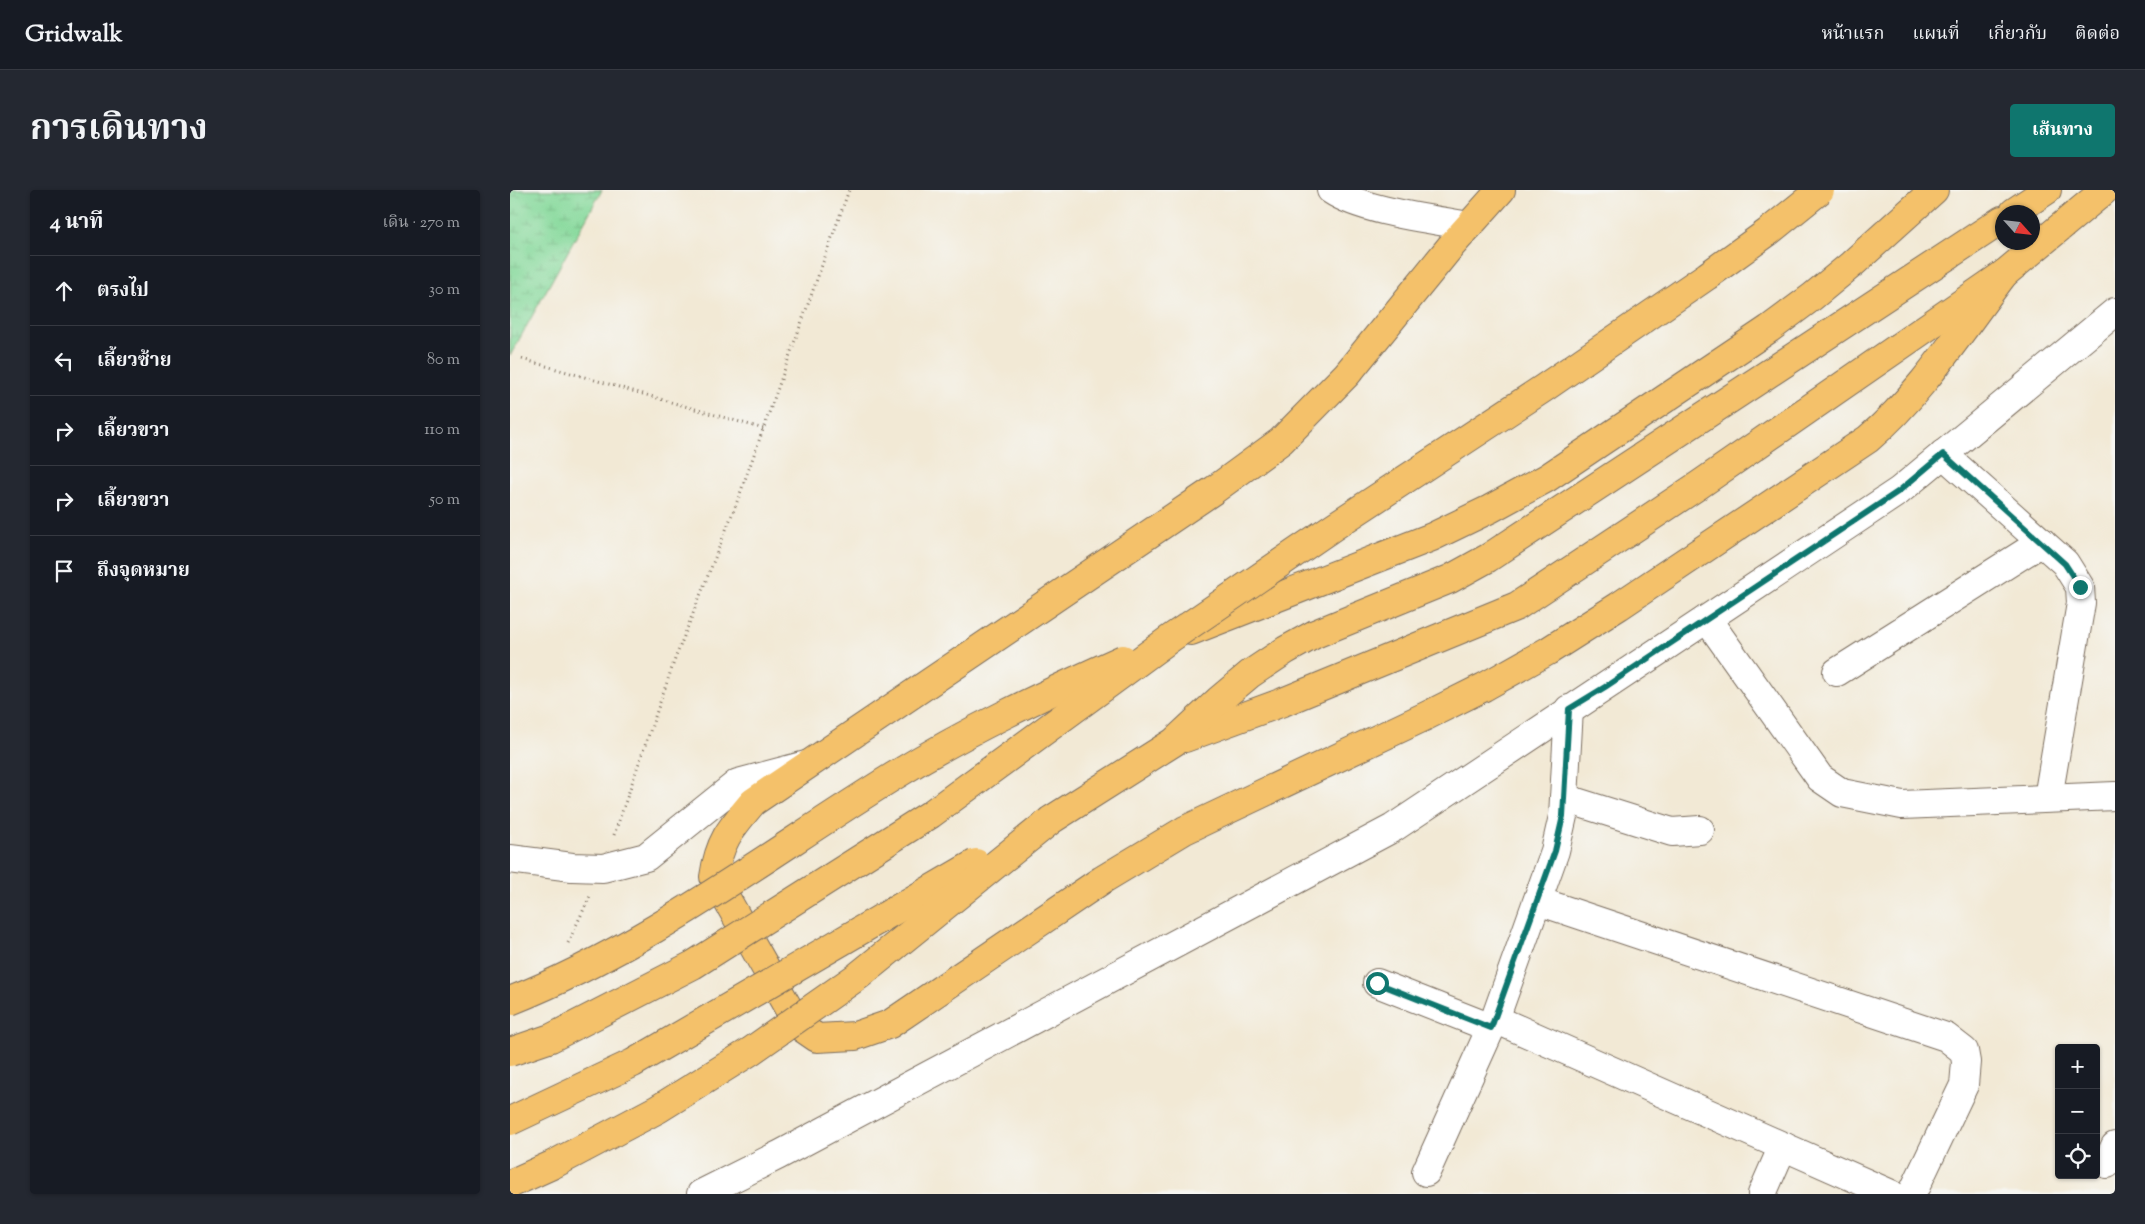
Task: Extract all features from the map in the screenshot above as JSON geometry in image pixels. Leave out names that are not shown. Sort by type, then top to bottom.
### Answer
[{"type":"highway","points":[[1501,190],[1469,226],[1348,374],[1281,441],[1214,490],[754,802],[728,832],[716,861],[714,877],[798,1025],[817,1038],[855,1036],[890,1024],[1102,880],[1185,830],[1426,716],[1484,687],[1548,651],[1842,458],[1890,420],[1914,392],[2004,274]]},
{"type":"highway","points":[[510,1052],[552,1038],[692,966],[931,814],[1171,638],[1333,526],[1544,388],[1707,276],[1768,232],[1820,190]]},
{"type":"highway","points":[[510,1001],[552,984],[654,931],[894,775],[954,740],[1028,702],[1171,638],[1432,537],[1490,510],[1547,478],[1784,318],[1852,264],[1934,190]]},
{"type":"highway","points":[[2024,205],[2047,190]]},
{"type":"highway","points":[[1174,742],[1283,702],[1517,606],[1699,485],[2004,274],[2104,190]]},
{"type":"highway","points":[[510,1121],[633,1063],[1051,820],[1174,742],[1250,674],[1286,650],[1315,634],[1450,579],[1488,558],[1995,225]]},
{"type":"highway","points":[[510,1184],[552,1165],[658,1110],[751,1051],[858,976],[1051,820]]},
{"type":"street","points":[[1331,190],[1339,196],[1363,205],[1469,226]]},
{"type":"street","points":[[701,1194],[788,1150],[1393,828],[1899,491],[2115,312]]},
{"type":"street","points":[[1943,454],[2065,564],[2080,587],[2081,603],[2048,798]]},
{"type":"street","points":[[1837,672],[2042,542]]},
{"type":"street","points":[[1707,619],[1820,778],[1842,793],[1902,805],[2115,796]]},
{"type":"street","points":[[1426,1172],[1493,1023],[1555,851],[1563,816],[1569,709]]},
{"type":"street","points":[[510,859],[572,867],[603,868],[646,857],[738,783],[810,764]]},
{"type":"street","points":[[1564,798],[1672,832],[1700,830]]},
{"type":"street","points":[[1538,901],[1937,1034],[1964,1051],[1966,1062],[1964,1085],[1912,1194]]},
{"type":"street","points":[[1377,983],[1493,1023],[1891,1194]]},
{"type":"street","points":[[1762,1194],[1783,1146]]},
{"type":"path","points":[[603,868],[676,659],[764,429],[849,190]]},
{"type":"path","points":[[522,359],[764,429]]},
{"type":"green space","points":[[510,190],[602,190],[510,356]]},
{"type":"route","points":[[1377,983],[1491,1028],[1555,851],[1563,816],[1569,709],[1899,491],[1943,454],[2065,564],[2080,587]]}]
